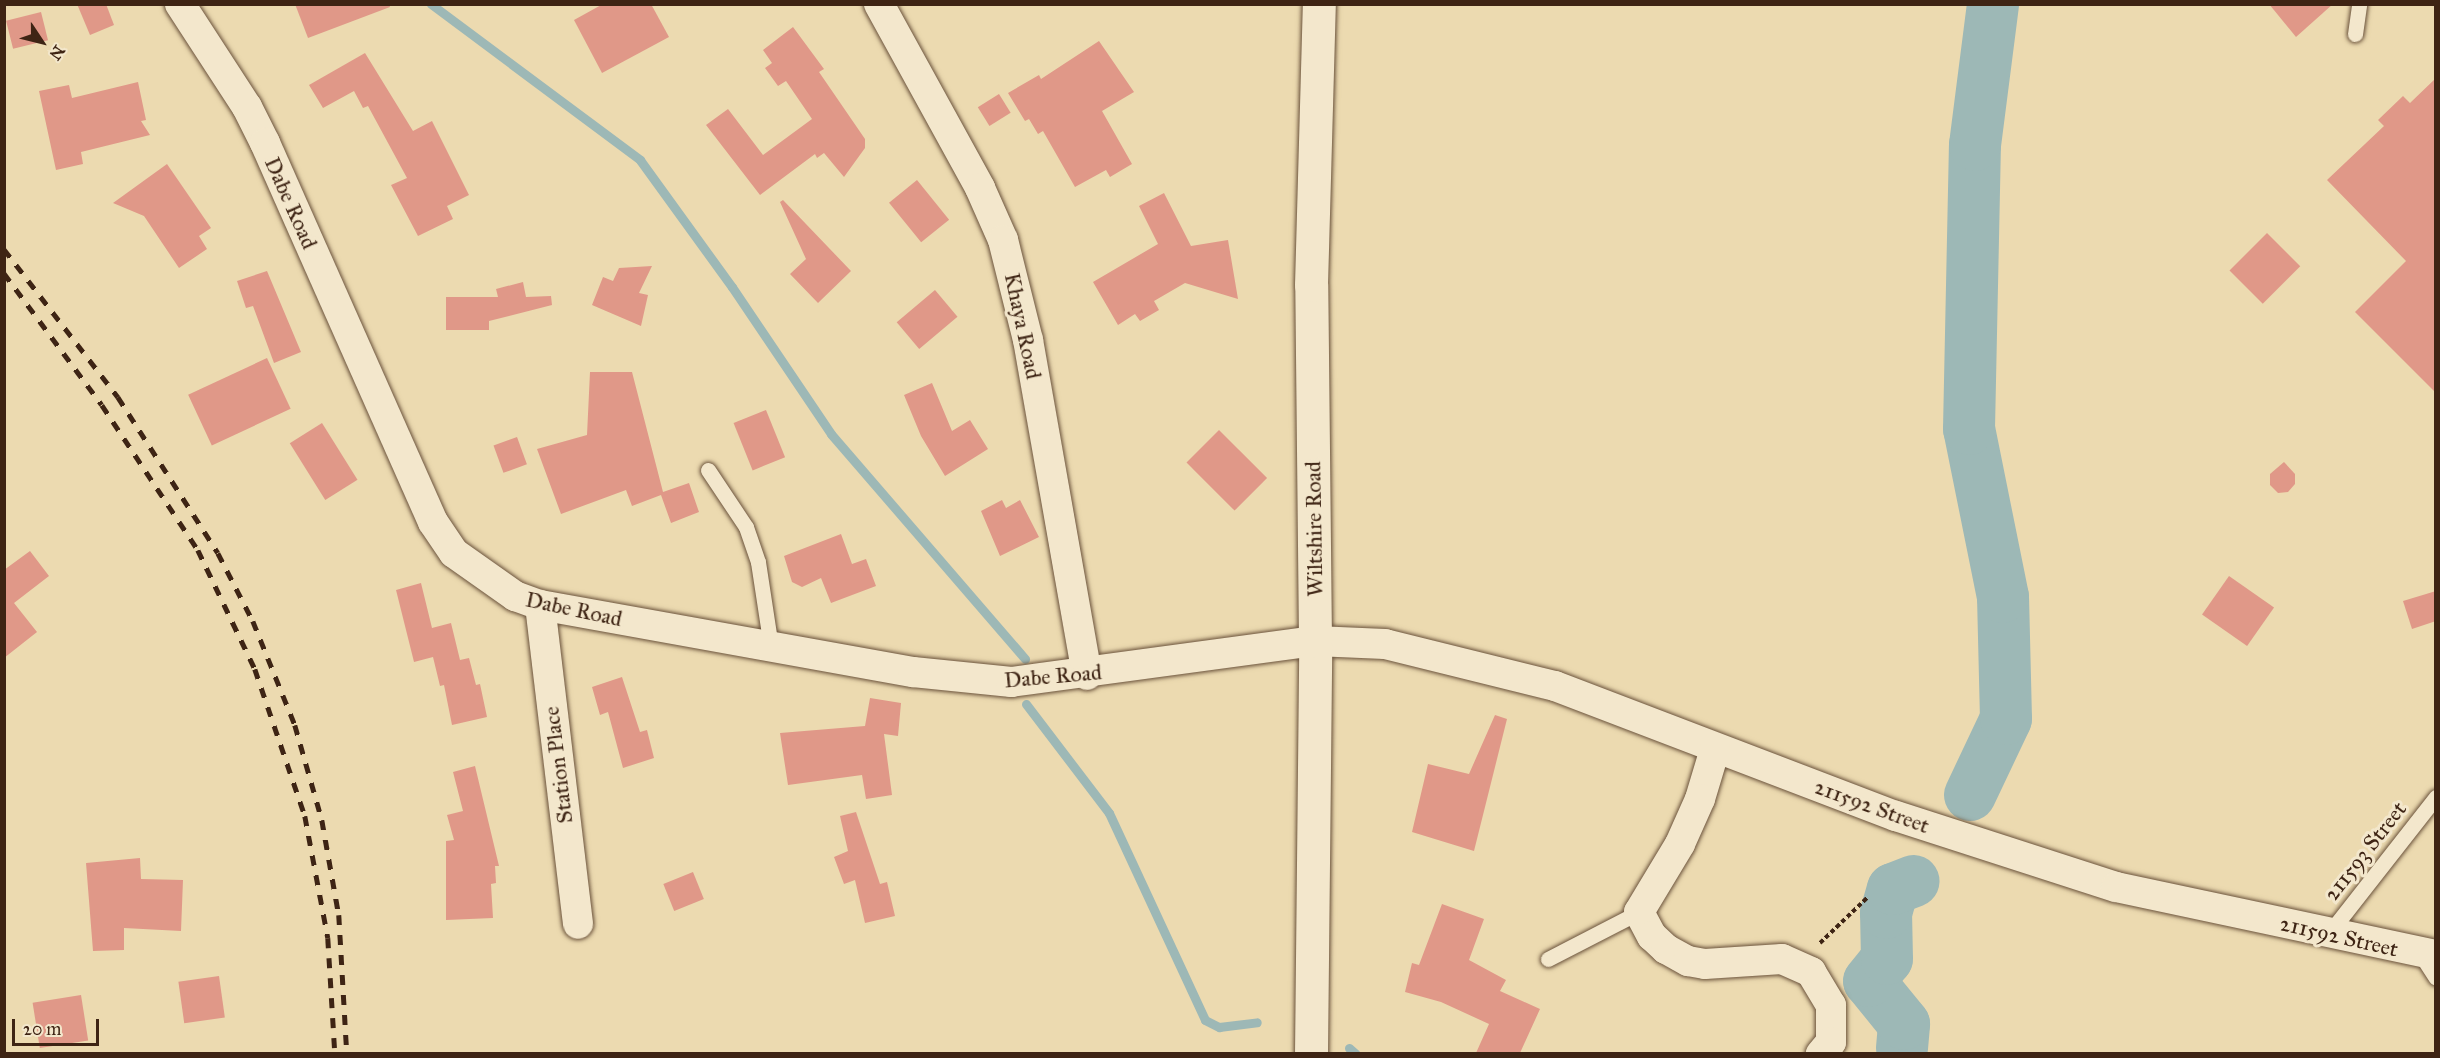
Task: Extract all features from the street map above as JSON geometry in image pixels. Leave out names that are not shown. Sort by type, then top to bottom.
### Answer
[{"type":"street","name":"Dabe Road","points":[[180,4],[247,107],[266,143],[433,522],[454,553],[515,596],[540,605],[771,647],[963,679],[1011,682],[1087,675],[1315,641]]},
{"type":"street","name":"Khaya Road","points":[[879,4],[980,188],[1003,240],[1028,340],[1087,675]]},
{"type":"street","name":"Wiltshire Road","points":[[1311,1053],[1315,641],[1311,285],[1319,4]]},
{"type":"street","name":"Station Place","points":[[540,605],[578,924]]},
{"type":"street","name":"211592 Street","points":[[1315,641],[1385,644],[1450,658],[1554,686],[1715,749],[1998,851],[2116,887],[2330,932],[2431,963]]},
{"type":"street","points":[[1715,749],[1700,799],[1677,851],[1639,912],[1666,949],[1688,961],[1728,963],[1770,958],[1798,964],[1823,985],[1831,1005],[1832,1042],[1821,1053]]},
{"type":"lane","points":[[2355,34],[2359,4]]},
{"type":"lane","points":[[708,470],[746,527],[758,562],[771,647]]},
{"type":"lane","name":"211593 Street","points":[[2330,932],[2436,796]]},
{"type":"lane","points":[[1548,960],[1639,912]]},
{"type":"path","points":[[1798,964],[1867,898]]},
{"type":"building","points":[[77,4],[106,4],[114,25],[90,35]]},
{"type":"building","points":[[295,4],[389,4],[390,7],[308,38]]},
{"type":"building","points":[[603,4],[651,4],[669,37],[602,73],[574,20]]},
{"type":"building","points":[[2269,4],[2333,4],[2296,37]]},
{"type":"building","points":[[41,12],[48,40],[13,49],[6,21]]},
{"type":"building","points":[[793,27],[824,69],[819,72],[865,139],[865,148],[844,177],[824,153],[817,158],[815,154],[760,195],[706,125],[728,109],[763,155],[812,119],[786,81],[778,86],[765,68],[772,63],[763,50]]},
{"type":"building","points":[[1099,41],[1134,92],[1102,111],[1132,164],[1110,177],[1106,170],[1075,187],[1043,131],[1038,134],[1029,119],[1025,121],[1008,93],[1039,75],[1041,79]]},
{"type":"building","points":[[365,53],[413,131],[432,121],[469,195],[447,206],[453,219],[418,236],[391,185],[407,178],[368,106],[363,108],[354,91],[323,108],[309,85]]},
{"type":"building","points":[[2436,78],[2436,393],[2355,312],[2406,261],[2327,180],[2384,126],[2378,120],[2403,96],[2410,103]]},
{"type":"building","points":[[138,82],[146,120],[141,121],[150,135],[81,152],[83,164],[56,170],[39,91],[69,85],[72,98]]},
{"type":"building","points":[[999,94],[1011,113],[989,126],[978,107]]},
{"type":"building","points":[[167,164],[211,228],[199,236],[207,249],[179,268],[144,216],[113,203]]},
{"type":"building","points":[[917,180],[949,220],[921,242],[889,203]]},
{"type":"building","points":[[1164,193],[1191,246],[1228,240],[1238,299],[1185,283],[1154,301],[1159,310],[1140,321],[1135,314],[1118,325],[1093,282],[1158,244],[1139,206]]},
{"type":"building","points":[[783,200],[851,271],[818,303],[790,274],[806,259],[780,202]]},
{"type":"building","points":[[2267,233],[2300,266],[2263,304],[2230,270]]},
{"type":"building","points":[[652,266],[639,293],[648,295],[641,326],[592,305],[603,277],[613,281],[619,268]]},
{"type":"building","points":[[267,271],[301,352],[274,363],[253,306],[246,308],[237,281]]},
{"type":"building","points":[[523,282],[526,297],[551,296],[552,305],[489,321],[489,330],[446,330],[446,297],[498,297],[496,289]]},
{"type":"building","points":[[935,290],[957,317],[919,349],[897,322]]},
{"type":"building","points":[[267,358],[291,409],[212,446],[188,395]]},
{"type":"building","points":[[590,372],[632,372],[663,492],[689,483],[699,512],[671,523],[661,495],[632,506],[626,490],[561,514],[537,449],[587,435]]},
{"type":"building","points":[[932,383],[952,431],[970,420],[988,449],[945,476],[921,436],[904,395]]},
{"type":"building","points":[[766,410],[785,457],[753,470],[734,423]]},
{"type":"building","points":[[322,423],[358,480],[325,500],[290,443]]},
{"type":"building","points":[[1219,430],[1267,478],[1235,511],[1186,463]]},
{"type":"building","points":[[517,437],[527,464],[503,473],[494,446]]},
{"type":"building","points":[[2284,462],[2295,474],[2295,484],[2288,492],[2278,493],[2270,485],[2270,474]]},
{"type":"building","points":[[1002,500],[1006,508],[1020,500],[1039,537],[1000,556],[981,511]]},
{"type":"building","points":[[841,534],[852,564],[866,559],[876,586],[831,603],[821,578],[802,587],[792,582],[784,556]]},
{"type":"building","points":[[30,551],[49,576],[14,603],[37,632],[4,658],[4,570]]},
{"type":"building","points":[[2229,576],[2274,608],[2247,646],[2202,615]]},
{"type":"building","points":[[421,583],[432,628],[451,623],[460,660],[469,658],[476,685],[480,684],[487,717],[452,725],[444,685],[440,686],[433,657],[414,662],[396,590]]},
{"type":"building","points":[[2436,591],[2436,621],[2412,629],[2403,601]]},
{"type":"building","points":[[622,677],[640,732],[647,730],[654,758],[623,768],[608,712],[600,715],[592,687]]},
{"type":"building","points":[[870,698],[901,703],[898,736],[884,734],[892,795],[866,799],[862,775],[788,785],[780,733],[865,726]]},
{"type":"building","points":[[1495,715],[1507,719],[1474,851],[1412,832],[1428,764],[1469,774]]},
{"type":"building","points":[[475,766],[499,866],[495,866],[496,883],[491,884],[493,918],[446,920],[446,841],[454,840],[447,815],[463,811],[453,772]]},
{"type":"building","points":[[856,812],[880,884],[887,882],[895,916],[865,923],[855,880],[844,884],[834,857],[848,851],[840,816]]},
{"type":"building","points":[[140,858],[141,879],[183,880],[181,931],[124,928],[124,950],[93,951],[86,863]]},
{"type":"building","points":[[693,872],[704,899],[674,911],[663,884]]},
{"type":"building","points":[[1442,904],[1484,919],[1469,960],[1506,980],[1500,991],[1540,1009],[1520,1053],[1476,1053],[1489,1024],[1441,1002],[1405,992],[1412,963],[1419,965]]},
{"type":"building","points":[[219,976],[225,1018],[184,1023],[178,982]]},
{"type":"building","points":[[81,995],[88,1040],[40,1048],[33,1003]]},
{"type":"waterway","points":[[431,4],[640,160],[732,287],[831,434],[1025,659]]},
{"type":"waterway","points":[[1970,795],[2006,719],[2003,597],[1969,429],[1975,145],[1993,4]]},
{"type":"waterway","points":[[1026,704],[1109,813],[1205,1020],[1219,1027],[1257,1022]]},
{"type":"waterway","points":[[1902,1048],[1904,1024],[1869,981],[1887,959],[1886,913],[1893,889],[1914,881]]},
{"type":"waterway","points":[[1349,1048],[1356,1054]]},
{"type":"railway","points":[[4,249],[118,397],[218,553],[253,621],[295,725],[322,820],[339,915],[347,1054]]},
{"type":"railway","points":[[4,273],[102,405],[198,550],[255,669],[305,816],[328,938],[335,1054]]}]
